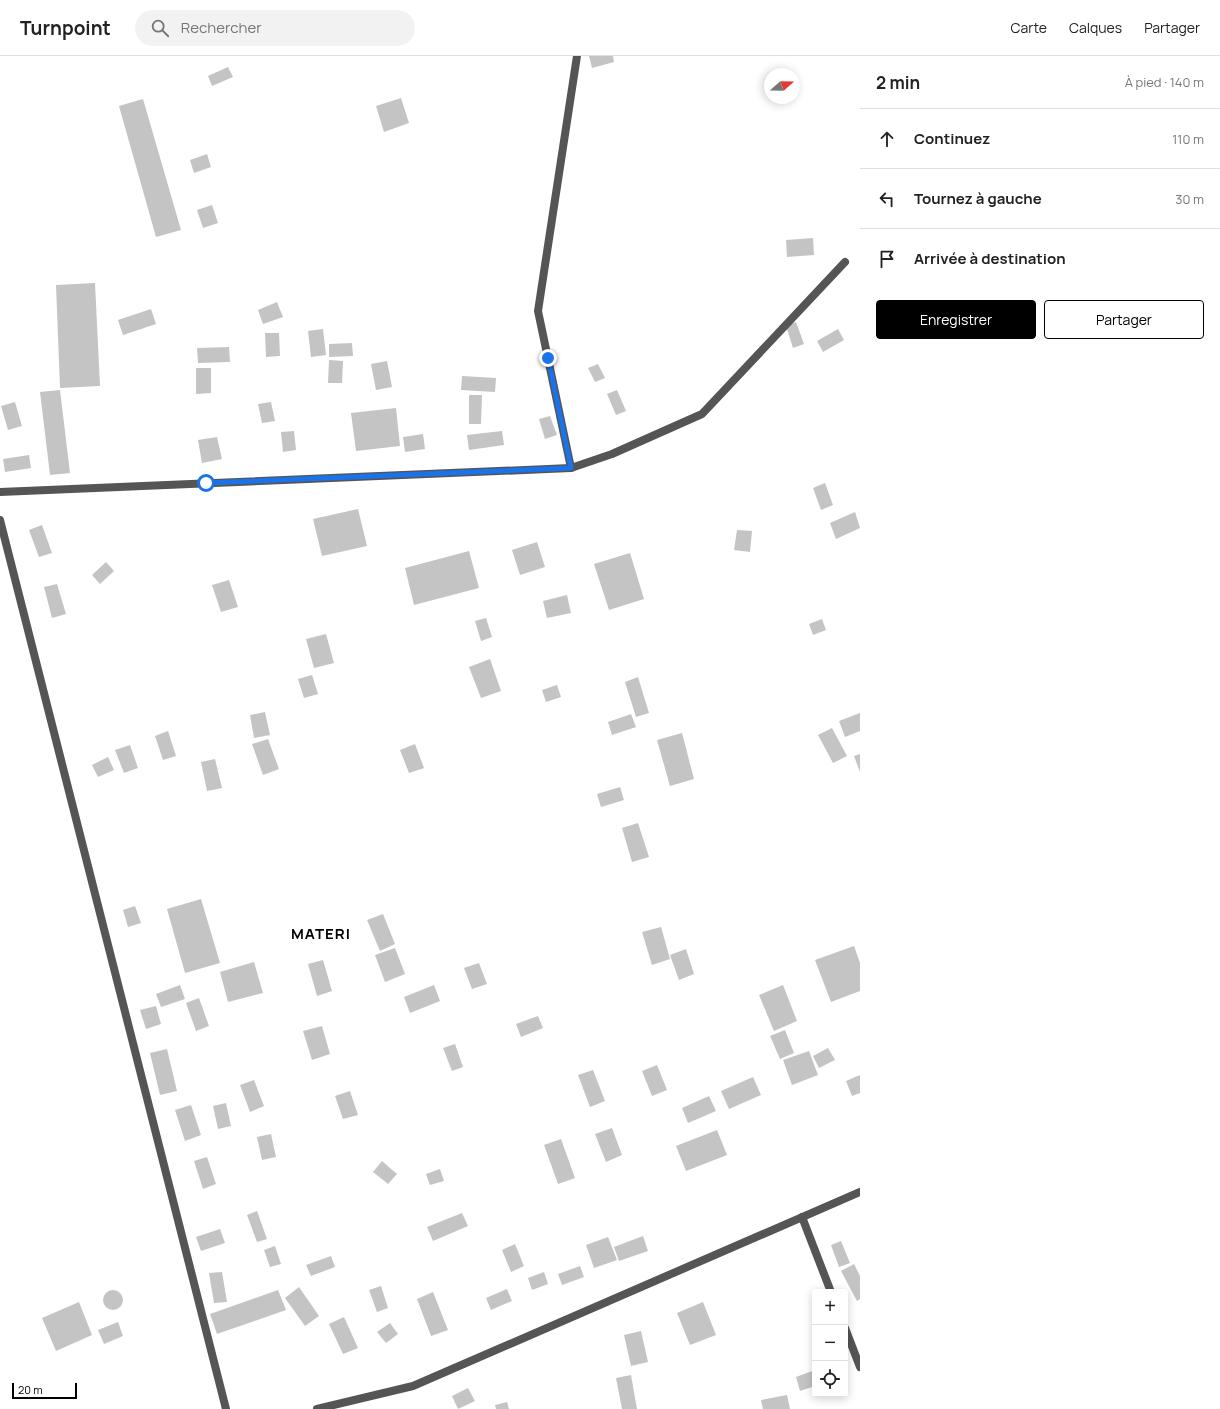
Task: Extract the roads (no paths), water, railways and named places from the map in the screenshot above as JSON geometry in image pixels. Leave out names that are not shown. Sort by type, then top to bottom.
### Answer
[{"type":"street","points":[[571,468],[538,311],[577,56]]},
{"type":"street","points":[[0,492],[571,468],[612,454],[702,414],[845,262]]},
{"type":"street","points":[[0,520],[226,1409]]},
{"type":"street","points":[[318,1409],[413,1386],[860,1192]]},
{"type":"street","points":[[802,1217],[830,1289]]},
{"type":"street","points":[[848,1336],[860,1367]]},
{"type":"district","name":"MATERI","points":[[321,934]]}]
